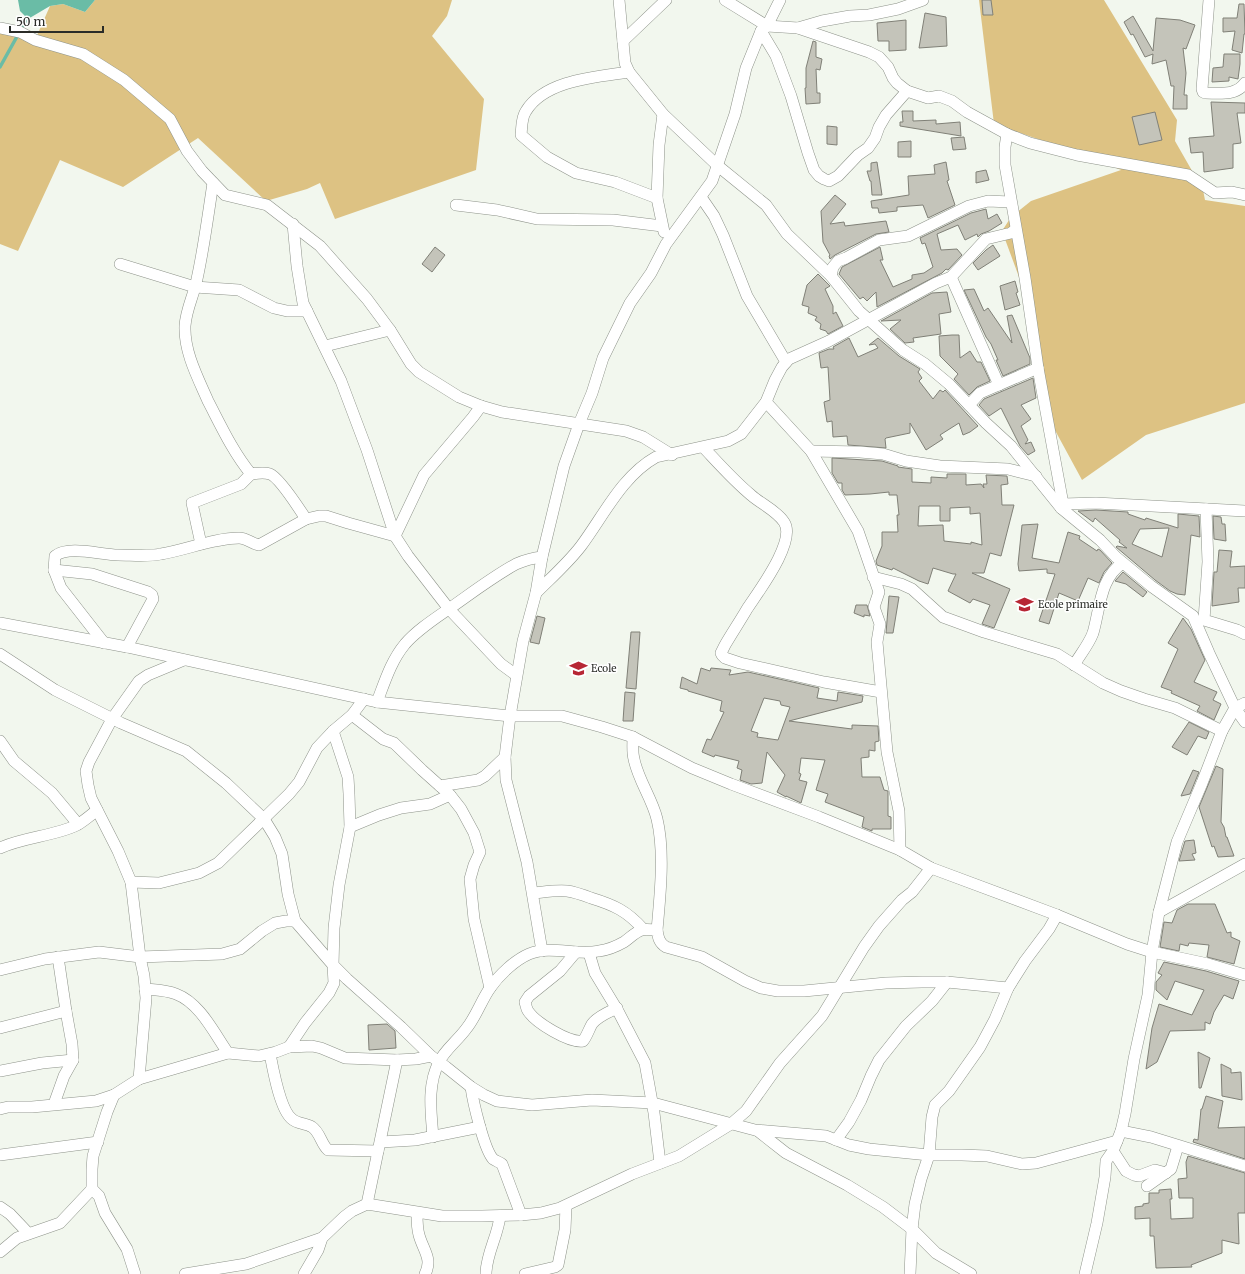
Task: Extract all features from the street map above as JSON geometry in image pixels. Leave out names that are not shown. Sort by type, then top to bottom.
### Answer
[{"type":"street","points":[[619,0],[625,63],[629,72],[663,114],[718,166],[766,205],[787,234],[831,276],[859,311],[903,350],[925,364],[949,384],[986,423],[1011,446],[1062,506],[1123,563],[1151,586],[1199,618],[1245,634]]},
{"type":"street","points":[[623,41],[666,0]]},
{"type":"street","points":[[725,0],[764,28],[791,96],[814,170],[824,179],[829,181],[838,176],[858,155],[868,148],[875,138],[886,115],[907,91]]},
{"type":"street","points":[[542,951],[527,862],[521,844],[506,780],[505,757],[522,641],[536,593],[542,557],[564,466],[592,393],[603,358],[630,302],[651,273],[666,244],[712,181],[735,114],[746,68],[764,28],[780,0]]},
{"type":"street","points":[[764,28],[798,28],[850,16],[869,15],[898,9],[923,0]]},
{"type":"street","points":[[1209,0],[1203,92],[1205,94],[1231,93],[1240,89],[1245,84]]},
{"type":"street","points":[[0,28],[20,32],[36,40],[83,54],[124,80],[170,119],[187,151],[202,171],[225,195],[267,205],[320,246],[367,299],[390,330],[411,364],[419,372],[459,397],[481,406],[502,412],[626,431],[643,437],[672,455]]},
{"type":"street","points":[[798,28],[870,52],[879,57],[888,67],[892,78],[907,91],[928,98],[939,96],[952,101],[967,112],[1007,134],[1030,143],[1050,149],[1188,176],[1214,193],[1232,192],[1245,195]]},
{"type":"street","points":[[629,72],[580,80],[554,88],[538,97],[525,112],[521,135],[547,157],[576,173],[615,182],[656,198]]},
{"type":"street","points":[[663,114],[659,145],[656,198],[666,244]]},
{"type":"street","points":[[1007,134],[1004,165],[1025,278],[1038,368],[1062,506]]},
{"type":"street","points":[[213,183],[195,286],[186,316],[185,327],[193,368],[223,430],[251,474]]},
{"type":"street","points":[[701,197],[714,216],[723,235],[747,296],[786,362]]},
{"type":"street","points":[[831,276],[833,267],[838,261],[879,240],[908,236],[969,206],[988,201],[1010,202]]},
{"type":"street","points":[[456,204],[537,218],[613,220],[662,226]]},
{"type":"street","points":[[293,224],[300,292],[303,303],[325,346],[351,406],[395,536],[408,556],[449,609],[501,664],[516,675]]},
{"type":"street","points":[[536,593],[580,547],[615,497],[634,473],[648,462],[656,457],[704,448],[728,441],[742,434],[766,402],[775,380],[789,359],[828,341],[936,283],[951,277],[986,239],[1011,233],[1015,230]]},
{"type":"street","points":[[120,264],[195,286],[235,289],[274,308],[287,311],[307,310]]},
{"type":"street","points":[[951,277],[999,385]]},
{"type":"street","points":[[325,346],[390,330]]},
{"type":"street","points":[[969,405],[980,393],[1038,368]]},
{"type":"street","points":[[766,402],[811,451],[858,531],[879,592],[874,607],[880,624],[877,642],[881,692],[887,752],[898,811],[900,850]]},
{"type":"street","points":[[395,536],[424,475],[474,417],[481,406]]},
{"type":"street","points":[[704,448],[723,470],[752,496],[779,516],[787,528],[787,534],[781,552],[772,572],[725,645],[722,650],[722,655],[740,663],[824,682],[881,692]]},
{"type":"street","points":[[811,451],[883,454],[906,461],[940,466],[1008,469],[1036,476]]},
{"type":"street","points":[[202,544],[192,503],[241,484],[251,474],[264,473],[272,475],[283,487],[306,519]]},
{"type":"street","points":[[1062,506],[1096,503],[1245,511]]},
{"type":"street","points":[[1206,509],[1208,562],[1199,618],[1209,654],[1240,705],[1245,722]]},
{"type":"street","points":[[104,643],[61,588],[54,570],[55,556],[63,551],[113,555],[151,555],[239,538],[247,539],[259,545],[306,519],[319,516],[326,516],[395,536]]},
{"type":"street","points":[[377,702],[390,667],[406,643],[426,625],[483,585],[516,565],[526,560],[542,557]]},
{"type":"street","points":[[1074,665],[1093,634],[1104,589],[1115,568],[1123,563]]},
{"type":"street","points":[[54,570],[98,576],[148,592],[152,595],[153,599],[127,647]]},
{"type":"street","points":[[873,577],[912,588],[943,616],[984,632],[1057,654],[1103,683],[1144,699],[1175,708],[1222,731]]},
{"type":"street","points":[[0,623],[127,647],[377,702],[510,716],[562,716],[602,727],[633,737],[692,768],[900,850],[931,868],[1057,915],[1106,936],[1152,952],[1208,964],[1245,975]]},
{"type":"street","points":[[0,654],[55,690],[112,719],[186,751],[226,783],[264,819],[275,837],[282,854],[288,894],[295,921],[333,966],[435,1059],[471,1087],[497,1102],[532,1105],[592,1100],[653,1104],[758,1130],[802,1135],[815,1134],[849,1145],[869,1149],[929,1155],[987,1156],[1022,1164],[1036,1164],[1119,1136],[1151,1137],[1245,1166]]},
{"type":"street","points":[[139,1079],[146,998],[144,976],[132,903],[131,882],[118,851],[91,798],[86,771],[89,762],[112,719],[139,681],[148,675],[184,660]]},
{"type":"street","points":[[131,882],[159,883],[199,873],[218,863],[264,819],[299,782],[317,748],[333,731],[352,715],[364,699]]},
{"type":"street","points":[[1085,1274],[1097,1223],[1105,1177],[1106,1161],[1119,1136],[1148,995],[1152,952],[1159,912],[1177,842],[1222,731],[1240,705]]},
{"type":"street","points":[[352,715],[383,739],[394,743],[450,795],[468,820],[480,848],[480,852],[472,873],[471,886],[474,919],[490,988]]},
{"type":"street","points":[[289,1047],[305,1023],[329,993],[334,983],[334,928],[339,885],[350,827],[350,794],[348,777],[333,731]]},
{"type":"street","points":[[633,737],[634,758],[640,779],[649,796],[657,819],[660,845],[657,930],[661,945],[702,957],[761,988],[778,991],[804,991],[886,983],[947,982],[1008,988]]},
{"type":"street","points":[[0,741],[14,760],[52,793],[78,824]]},
{"type":"street","points":[[440,786],[478,780],[485,776],[505,757]]},
{"type":"street","points":[[350,827],[400,808],[430,804],[450,795]]},
{"type":"street","points":[[0,848],[13,843],[67,829],[78,824],[97,810]]},
{"type":"street","points":[[1159,912],[1245,864]]},
{"type":"street","points":[[185,1274],[246,1264],[322,1238],[344,1217],[352,1211],[367,1204],[442,1216],[500,1216],[540,1213],[566,1206],[632,1174],[679,1156],[731,1124],[746,1111],[780,1063],[822,1016],[864,947],[879,926],[902,900],[912,892],[931,868]]},
{"type":"street","points":[[533,893],[567,891],[606,902],[625,911],[643,929]]},
{"type":"street","points":[[910,1274],[912,1229],[915,1204],[929,1155],[932,1117],[935,1105],[949,1091],[980,1047],[995,1019],[1008,988],[1057,915]]},
{"type":"street","points":[[0,958],[1,969],[58,957],[99,952],[140,957],[204,955],[236,951],[275,924],[286,921],[295,921]]},
{"type":"street","points":[[0,1109],[8,1107],[32,1107],[96,1101],[114,1095],[139,1079],[228,1053],[252,1056],[270,1054],[289,1047],[312,1046],[345,1058],[397,1060],[435,1059],[466,1029],[490,988],[498,978],[516,962],[530,954],[542,951],[589,953],[611,948],[624,942],[635,933],[643,929],[657,930]]},
{"type":"street","points":[[576,952],[560,971],[529,996],[525,1002],[527,1010],[533,1017],[550,1030],[576,1041],[583,1041],[592,1024],[597,1019],[617,1008]]},
{"type":"street","points":[[589,953],[595,973],[617,1008],[645,1063],[653,1104],[660,1163]]},
{"type":"street","points":[[54,1104],[64,1076],[73,1060],[72,1044],[58,957]]},
{"type":"street","points":[[836,1140],[849,1122],[861,1100],[879,1060],[906,1026],[932,1001],[947,982]]},
{"type":"street","points":[[145,989],[170,992],[189,1001],[203,1016],[228,1053]]},
{"type":"street","points":[[0,1028],[66,1011]]},
{"type":"street","points":[[270,1054],[277,1086],[287,1115],[293,1120],[312,1127],[319,1134],[328,1150],[380,1146],[480,1127]]},
{"type":"street","points":[[433,1137],[430,1097],[434,1076],[435,1059]]},
{"type":"street","points":[[0,1071],[73,1060]]},
{"type":"street","points":[[367,1204],[397,1060]]},
{"type":"street","points":[[471,1087],[473,1105],[486,1146],[493,1159],[502,1164],[521,1215]]},
{"type":"street","points":[[0,1252],[17,1238],[60,1223],[92,1189],[93,1156],[114,1095]]},
{"type":"street","points":[[758,1130],[786,1153],[853,1188],[883,1207],[912,1229],[936,1252],[971,1274]]},
{"type":"street","points":[[0,1155],[98,1142]]},
{"type":"street","points":[[1147,1186],[1171,1169],[1178,1146]]},
{"type":"street","points":[[1112,1151],[1126,1171],[1134,1175],[1139,1176],[1155,1170],[1166,1173]]},
{"type":"street","points":[[92,1189],[99,1196],[104,1212],[127,1249],[135,1274]]},
{"type":"street","points":[[525,1274],[558,1265],[565,1230],[566,1206]]},
{"type":"street","points":[[0,1207],[10,1214],[28,1233]]},
{"type":"street","points":[[417,1213],[419,1235],[428,1262],[428,1268],[425,1274]]},
{"type":"street","points":[[486,1274],[489,1256],[497,1233],[500,1216]]},
{"type":"street","points":[[304,1274],[318,1250],[322,1238]]},
{"type":"shaded area","points":[[18,0],[95,0],[85,12],[63,4],[50,6],[28,19],[20,11]]},
{"type":"shaded area","points":[[95,0],[452,0],[447,16],[432,36],[484,99],[476,170],[335,219],[320,183],[307,189],[266,201],[198,138],[123,187],[60,160],[18,251],[0,244],[0,23],[35,40],[50,6],[63,4],[85,12]]},
{"type":"shaded area","points":[[979,0],[1104,0],[1177,120],[1175,141],[1203,190],[1205,200],[1245,206],[1245,403],[1146,435],[1082,480],[1044,410],[1026,296],[1002,231],[1011,217],[1031,201],[1121,170],[1087,156],[994,124]]},
{"type":"building","points":[[982,0],[991,0],[993,15],[983,15]]},
{"type":"building","points":[[1239,4],[1244,4],[1245,34],[1242,53],[1232,50],[1235,31],[1223,32],[1223,18],[1237,18]]},
{"type":"building","points":[[925,13],[946,17],[947,46],[919,48]]},
{"type":"building","points":[[1133,16],[1153,51],[1156,18],[1180,20],[1195,25],[1186,49],[1183,48],[1186,73],[1184,95],[1187,95],[1187,109],[1173,109],[1174,86],[1171,86],[1166,60],[1152,64],[1153,54],[1145,57],[1133,34],[1131,35],[1124,22]]},
{"type":"building","points":[[906,20],[906,50],[889,51],[889,41],[878,41],[877,23]]},
{"type":"building","points":[[813,41],[816,42],[816,57],[822,59],[820,70],[816,69],[817,93],[820,93],[820,103],[806,104],[806,68]]},
{"type":"building","points":[[1224,54],[1240,54],[1238,79],[1229,77],[1229,81],[1212,82],[1213,68],[1223,67]]},
{"type":"building","points":[[1211,102],[1245,103],[1245,113],[1237,113],[1241,143],[1233,144],[1233,168],[1204,172],[1203,152],[1191,153],[1189,138],[1214,136]]},
{"type":"building","points":[[902,111],[913,111],[913,121],[936,120],[936,124],[960,122],[961,136],[900,126],[900,122],[903,122]]},
{"type":"building","points":[[1155,112],[1162,140],[1139,145],[1132,117]]},
{"type":"building","points":[[827,126],[837,127],[837,145],[827,144]]},
{"type":"building","points":[[964,137],[966,149],[953,150],[951,138]]},
{"type":"building","points":[[911,141],[911,157],[898,157],[898,142]]},
{"type":"building","points":[[877,162],[882,195],[872,195],[871,181],[867,171],[871,171],[871,163]]},
{"type":"building","points":[[946,162],[949,180],[947,181],[955,205],[928,218],[923,205],[897,207],[897,211],[879,213],[878,208],[872,208],[871,201],[909,195],[908,176],[935,174],[934,165]]},
{"type":"building","points":[[986,170],[989,180],[976,183],[976,172]]},
{"type":"building","points":[[835,195],[846,204],[830,224],[844,222],[845,226],[886,221],[889,232],[876,234],[830,259],[830,255],[823,242],[821,211]]},
{"type":"building","points":[[986,209],[988,219],[997,214],[1002,223],[978,237],[977,234],[965,240],[958,225],[937,234],[941,250],[957,249],[962,255],[948,270],[946,269],[942,273],[877,307],[876,292],[867,301],[863,297],[860,299],[839,274],[842,267],[880,247],[883,260],[880,260],[893,287],[912,279],[912,275],[924,273],[933,267],[925,243],[922,244],[920,238],[971,213]]},
{"type":"building","points":[[993,245],[1000,256],[978,270],[973,263]]},
{"type":"building","points":[[435,247],[445,255],[432,272],[422,264]]},
{"type":"building","points":[[818,274],[830,286],[825,289],[833,306],[833,314],[836,312],[843,326],[828,334],[826,331],[820,329],[821,324],[815,320],[817,317],[808,313],[809,307],[802,305],[807,285]]},
{"type":"building","points":[[1015,281],[1018,292],[1016,293],[1020,305],[1005,310],[1000,286]]},
{"type":"building","points":[[974,289],[984,311],[988,308],[1012,343],[1007,316],[1012,315],[1030,358],[1030,364],[1003,376],[991,344],[986,337],[964,290]]},
{"type":"building","points":[[947,292],[951,312],[939,314],[941,334],[913,338],[914,342],[905,343],[890,329],[901,320],[881,321],[932,293]]},
{"type":"building","points":[[959,335],[960,358],[970,351],[977,362],[981,362],[990,381],[977,387],[969,395],[954,379],[958,374],[940,356],[939,336]]},
{"type":"building","points":[[849,338],[858,357],[878,348],[875,344],[869,345],[878,338],[899,356],[920,369],[918,372],[922,378],[919,381],[933,399],[940,390],[943,392],[945,390],[978,426],[963,435],[959,423],[940,435],[943,439],[926,450],[910,423],[910,433],[885,439],[886,448],[848,445],[847,436],[833,437],[832,421],[827,422],[824,402],[830,400],[828,367],[821,368],[819,353],[829,349],[834,349],[833,347]]},
{"type":"building","points":[[1033,378],[1036,398],[1021,405],[1031,419],[1021,426],[1028,440],[1025,444],[1031,442],[1035,451],[1028,455],[1020,446],[1001,408],[989,416],[979,405],[984,399]]},
{"type":"building","points":[[832,458],[882,461],[898,467],[912,469],[912,482],[931,483],[931,477],[947,478],[947,474],[966,474],[966,485],[981,484],[984,488],[983,484],[987,484],[986,475],[1007,476],[1008,484],[1001,485],[1002,505],[1014,505],[1001,556],[990,553],[984,573],[972,573],[1010,589],[994,628],[982,624],[990,605],[973,599],[970,603],[948,591],[956,574],[933,568],[928,584],[893,568],[892,570],[877,565],[876,561],[882,546],[882,532],[898,532],[897,515],[899,515],[897,495],[889,495],[889,492],[845,495],[842,490],[842,483],[838,483],[832,473]],"holes":[[[919,506],[940,506],[940,521],[950,521],[950,508],[970,507],[970,514],[980,513],[982,545],[971,542],[971,544],[944,541],[943,525],[918,526]]]},
{"type":"building","points":[[1096,510],[1128,512],[1128,514],[1145,520],[1146,518],[1178,528],[1178,514],[1199,516],[1200,537],[1191,535],[1185,595],[1170,591],[1155,580],[1116,547],[1127,548],[1119,542],[1120,540],[1095,518],[1093,522],[1078,511]],"holes":[[[1169,528],[1162,557],[1132,544],[1140,529]]]},
{"type":"building","points":[[1213,516],[1221,517],[1222,524],[1225,524],[1226,541],[1214,539]]},
{"type":"building","points":[[1038,524],[1032,558],[1059,563],[1068,532],[1080,536],[1079,539],[1097,551],[1098,549],[1100,550],[1112,563],[1104,572],[1099,583],[1088,578],[1078,601],[1059,593],[1049,624],[1039,621],[1055,574],[1047,573],[1047,569],[1019,571],[1018,564],[1022,525]]},
{"type":"building","points":[[1219,550],[1232,551],[1230,567],[1245,566],[1245,588],[1238,588],[1239,602],[1212,606],[1214,572],[1217,572]]},
{"type":"building","points":[[1123,572],[1147,592],[1143,597],[1126,584],[1115,581]]},
{"type":"building","points":[[889,596],[899,597],[893,633],[886,633]]},
{"type":"building","points":[[856,605],[867,605],[870,616],[864,615],[864,617],[854,613]]},
{"type":"building","points":[[537,616],[545,618],[539,644],[530,642]]},
{"type":"building","points":[[1183,618],[1191,629],[1205,660],[1194,682],[1217,692],[1213,700],[1221,704],[1214,720],[1197,711],[1200,706],[1171,693],[1172,691],[1161,687],[1178,649],[1168,643]]},
{"type":"building","points":[[631,632],[640,632],[636,689],[626,688]]},
{"type":"building","points":[[701,668],[710,671],[711,668],[731,670],[729,675],[748,672],[819,688],[817,698],[837,701],[838,692],[863,696],[862,702],[789,721],[852,729],[852,725],[878,726],[879,741],[875,742],[875,751],[869,750],[869,757],[861,758],[862,777],[880,777],[884,790],[888,791],[888,816],[891,817],[891,829],[872,829],[872,831],[862,827],[864,817],[825,802],[828,794],[816,790],[825,760],[801,758],[799,773],[801,774],[799,780],[807,782],[801,803],[777,792],[785,775],[767,752],[762,783],[751,784],[740,780],[742,770],[737,768],[739,761],[715,755],[714,757],[702,752],[707,739],[711,740],[724,712],[720,711],[722,701],[680,688],[682,677],[697,684]],"holes":[[[764,698],[780,701],[781,705],[790,707],[778,740],[757,737],[758,733],[751,731]]]},
{"type":"building","points":[[625,692],[635,693],[633,721],[623,721]]},
{"type":"building","points":[[1189,722],[1209,732],[1206,739],[1198,736],[1187,755],[1172,747]]},
{"type":"building","points":[[1216,766],[1223,769],[1221,822],[1234,856],[1218,857],[1214,846],[1212,847],[1199,807]]},
{"type":"building","points":[[1193,770],[1199,772],[1190,794],[1181,796]]},
{"type":"building","points":[[1194,840],[1196,853],[1192,854],[1195,860],[1179,861],[1185,841]]},
{"type":"building","points":[[1188,904],[1215,904],[1227,933],[1231,932],[1231,937],[1240,941],[1234,964],[1207,957],[1209,945],[1189,943],[1188,946],[1180,944],[1179,951],[1160,947],[1164,922],[1172,923],[1177,910]]},
{"type":"building","points":[[1164,962],[1206,971],[1239,981],[1233,999],[1224,995],[1214,1012],[1210,1024],[1205,1022],[1205,1030],[1170,1031],[1157,1062],[1146,1069],[1152,1028],[1159,1004],[1192,1015],[1204,990],[1175,981],[1167,1000],[1156,990],[1156,982],[1162,975],[1158,973]]},
{"type":"building","points":[[387,1024],[395,1031],[396,1048],[369,1050],[368,1025]]},
{"type":"building","points":[[1198,1052],[1210,1058],[1201,1088],[1199,1088]]},
{"type":"building","points":[[1221,1064],[1231,1069],[1231,1073],[1241,1072],[1242,1100],[1222,1096]]},
{"type":"building","points":[[1206,1096],[1223,1101],[1218,1128],[1245,1127],[1245,1159],[1193,1142],[1194,1139],[1198,1140],[1201,1109]]},
{"type":"building","points":[[1188,1156],[1245,1173],[1245,1213],[1238,1213],[1239,1244],[1222,1240],[1222,1253],[1191,1265],[1192,1267],[1156,1268],[1154,1236],[1150,1236],[1150,1218],[1135,1219],[1135,1207],[1143,1206],[1143,1204],[1149,1203],[1149,1193],[1159,1193],[1159,1190],[1171,1189],[1171,1219],[1193,1218],[1193,1198],[1179,1198],[1178,1179],[1187,1178],[1186,1162]]},
{"type":"waterway","points":[[0,67],[29,15]]},
{"type":"place","name":"Ecole primaire","points":[[1025,604]]},
{"type":"place","name":"Ecole","points":[[578,668]]}]
